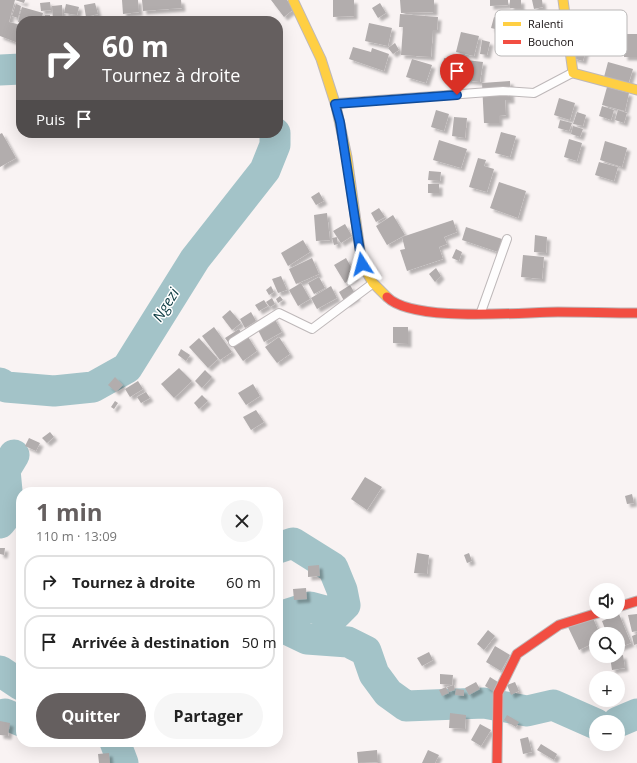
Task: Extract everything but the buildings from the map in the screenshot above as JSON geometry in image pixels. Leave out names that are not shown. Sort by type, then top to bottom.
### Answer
[{"type":"main road","points":[[293,0],[309,29],[340,122],[362,264],[373,283],[389,299],[408,307],[450,315],[558,312],[637,314]]},
{"type":"main road","points":[[563,0],[564,10]]},
{"type":"main road","points":[[571,56],[573,73],[637,90]]},
{"type":"main road","points":[[625,605],[637,601]]},
{"type":"main road","points":[[497,763],[498,693],[518,654],[559,625],[589,616]]},
{"type":"lane","points":[[335,104],[503,91],[534,93],[573,73]]},
{"type":"lane","points":[[480,314],[507,239]]},
{"type":"lane","points":[[233,342],[279,313],[312,329],[373,283]]},
{"type":"waterway","name":"Ngezi","points":[[0,70],[16,69]]},
{"type":"waterway","name":"Ngezi","points":[[0,383],[6,387],[54,391],[93,387],[127,368],[195,259],[265,170],[275,145],[275,138]]},
{"type":"waterway","points":[[0,523],[9,512],[5,470],[14,455]]},
{"type":"waterway","points":[[283,546],[293,543],[333,568],[342,590],[345,605],[336,614],[310,607],[285,615],[283,623]]},
{"type":"waterway","points":[[283,627],[307,639],[348,642],[366,651],[374,674],[388,693],[406,706],[484,703],[527,711],[553,705],[589,721]]},
{"type":"waterway","points":[[0,671],[16,682]]},
{"type":"waterway","points":[[0,716],[5,714],[16,719]]},
{"type":"waterway","points":[[625,719],[637,714]]},
{"type":"waterway","points":[[117,747],[123,763]]},
{"type":"traffic: slow","points":[[293,0],[321,59],[336,106],[347,157],[362,264],[373,283],[387,297]]},
{"type":"traffic: slow","points":[[563,0],[564,10]]},
{"type":"traffic: slow","points":[[571,56],[573,73],[637,90]]},
{"type":"traffic: jam","points":[[387,297],[400,305],[419,310],[443,313],[637,313]]},
{"type":"traffic: jam","points":[[625,605],[637,601]]},
{"type":"traffic: jam","points":[[497,763],[498,693],[517,654],[559,625],[589,616]]},
{"type":"route","points":[[362,264],[340,122],[335,104],[457,95]]}]
